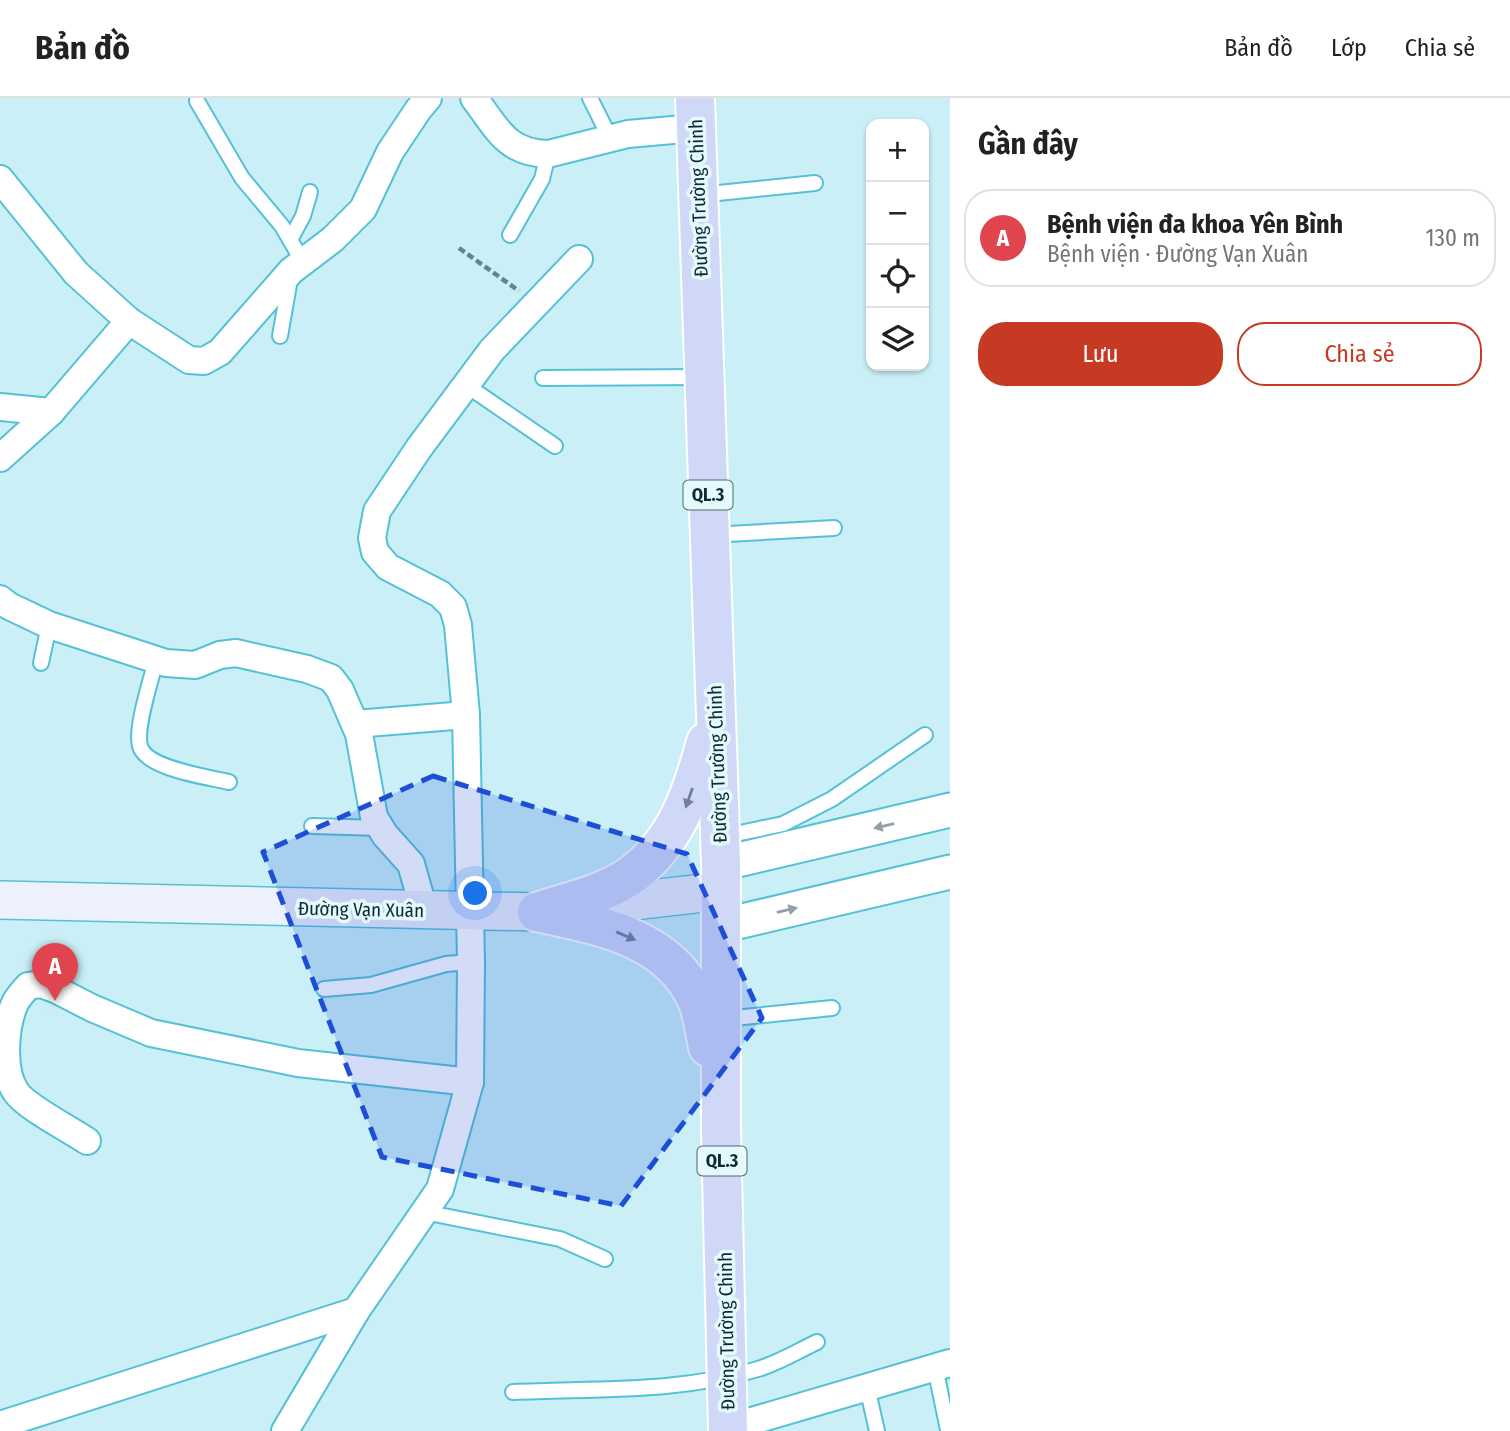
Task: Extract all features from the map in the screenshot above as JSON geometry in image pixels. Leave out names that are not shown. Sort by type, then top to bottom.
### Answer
[{"type":"highway","name":"Đường Trường Chinh","points":[[695,113],[720,880],[723,1020],[721,1129],[728,1429]]},
{"type":"highway","points":[[537,912],[609,887],[627,877],[653,854],[673,831],[684,812],[715,709]]},
{"type":"highway","points":[[537,912],[617,931],[646,945],[680,974],[696,999],[705,1027],[721,1129]]},
{"type":"main road","name":"Đường Vạn Xuân","points":[[0,900],[537,912],[720,880]]},
{"type":"street","points":[[474,98],[507,142],[535,154],[548,154],[628,134],[695,113]]},
{"type":"street","points":[[0,180],[76,273],[128,321],[189,360],[204,361],[220,352],[295,257],[333,239],[363,209],[390,152],[420,100]]},
{"type":"street","points":[[285,1431],[356,1311],[440,1189],[470,1082],[471,962],[466,715],[458,625],[453,607],[440,594],[388,567],[376,552],[372,538],[377,511],[419,448],[492,350],[579,259]]},
{"type":"street","points":[[0,458],[51,412],[128,321]]},
{"type":"street","points":[[0,407],[51,412]]},
{"type":"street","points":[[1,601],[49,625],[178,666],[195,665],[220,655],[236,653],[307,669],[331,678],[340,690],[355,724],[366,767],[374,817],[411,864],[424,910]]},
{"type":"street","points":[[355,724],[466,715]]},
{"type":"street","name":"Đường Vạn Xuân","points":[[720,880],[950,810]]},
{"type":"street","name":"Đường Vạn Xuân","points":[[720,880],[950,872]]},
{"type":"street","points":[[87,1141],[16,1093],[7,1067],[7,1028],[16,1002],[28,986],[41,984],[55,989],[151,1033],[298,1063],[470,1082]]},
{"type":"street","points":[[0,1426],[356,1311]]},
{"type":"street","points":[[728,1429],[942,1365]]},
{"type":"lane","points":[[590,98],[610,138]]},
{"type":"lane","points":[[198,102],[242,178],[282,226],[295,257]]},
{"type":"lane","points":[[510,235],[542,179],[548,154]]},
{"type":"lane","points":[[697,195],[815,183]]},
{"type":"lane","points":[[279,336],[310,192]]},
{"type":"lane","points":[[543,379],[704,377]]},
{"type":"lane","points":[[466,385],[555,446]]},
{"type":"lane","points":[[709,535],[834,528]]},
{"type":"lane","points":[[41,663],[49,625]]},
{"type":"lane","points":[[156,660],[140,731],[140,747],[146,756],[170,768],[229,782]]},
{"type":"lane","points":[[720,880],[783,824],[832,799],[925,735]]},
{"type":"lane","points":[[312,826],[381,828]]},
{"type":"lane","points":[[324,989],[371,985],[446,964],[471,962]]},
{"type":"lane","points":[[723,1020],[832,1008]]},
{"type":"lane","points":[[424,1212],[560,1240],[605,1259]]},
{"type":"lane","points":[[513,1392],[657,1388],[727,1377],[762,1368],[817,1342]]},
{"type":"lane","points":[[942,1365],[948,1430]]},
{"type":"lane","points":[[867,1387],[877,1431]]},
{"type":"path","points":[[459,248],[537,304]]},
{"type":"highlighted area","points":[[433,776],[687,854],[762,1018],[621,1206],[382,1157],[263,852]]},
{"type":"place","name":"Bệnh viện đa khoa Yên Bình","points":[[55,1001]]}]
